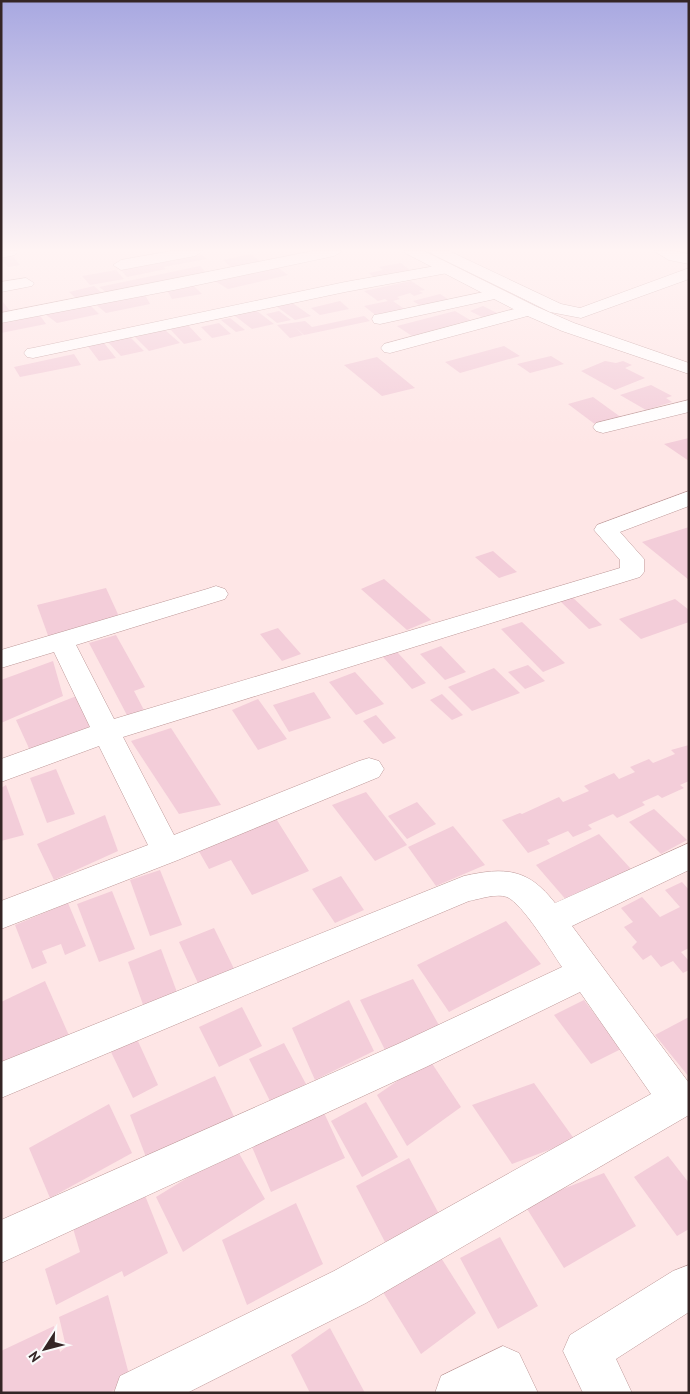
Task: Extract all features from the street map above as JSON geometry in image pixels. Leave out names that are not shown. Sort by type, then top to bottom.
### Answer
[{"type":"street","points":[[32,353],[207,316]]},
{"type":"street","points":[[380,320],[398,316]]},
{"type":"street","points":[[390,348],[507,316]]},
{"type":"street","points":[[543,316],[568,327],[689,369]]},
{"type":"street","points":[[603,428],[689,406]]},
{"type":"street","points":[[1,771],[106,732],[632,572],[632,559],[605,530],[689,498]]},
{"type":"street","points":[[1,659],[216,594]]},
{"type":"street","points":[[62,642],[167,851]]},
{"type":"street","points":[[1,915],[167,851],[369,769]]},
{"type":"street","points":[[548,921],[689,856]]},
{"type":"street","points":[[1,1080],[464,889],[491,883],[509,882],[533,898],[586,972],[683,1097],[350,1287],[137,1393]]},
{"type":"street","points":[[1,1242],[413,1055],[586,972]]},
{"type":"street","points":[[609,1393],[586,1351],[689,1287]]},
{"type":"street","points":[[458,1393],[503,1369],[514,1393]]},
{"type":"building","points":[[40,316],[46,324],[1,333],[1,322],[16,321],[14,318]]},
{"type":"building","points":[[48,316],[89,316],[57,323]]},
{"type":"building","points":[[235,316],[264,316],[274,324],[252,329]]},
{"type":"building","points":[[269,316],[286,316],[291,320],[277,323]]},
{"type":"building","points":[[290,316],[311,316],[295,320]]},
{"type":"building","points":[[364,316],[370,321],[304,335],[295,327],[303,335],[290,338],[277,325],[305,321],[312,327]]},
{"type":"building","points":[[435,316],[463,316],[470,320],[412,336],[397,326]]},
{"type":"building","points":[[230,318],[245,330],[236,332],[221,320]]},
{"type":"building","points":[[219,323],[231,334],[212,338],[201,327]]},
{"type":"building","points":[[188,325],[202,340],[184,344],[170,329]]},
{"type":"building","points":[[165,330],[180,343],[149,351],[135,337]]},
{"type":"building","points":[[129,336],[144,351],[121,356],[107,341]]},
{"type":"building","points":[[104,343],[116,358],[99,361],[87,345]]},
{"type":"building","points":[[504,346],[520,356],[460,373],[445,362]]},
{"type":"building","points":[[74,354],[81,365],[20,377],[14,367]]},
{"type":"building","points":[[551,356],[564,364],[530,373],[517,364]]},
{"type":"building","points":[[377,357],[415,388],[382,396],[344,365]]},
{"type":"building","points":[[605,361],[616,363],[623,361],[632,365],[625,368],[645,378],[615,390],[581,371]]},
{"type":"building","points":[[651,385],[672,396],[666,398],[672,402],[646,410],[620,395]]},
{"type":"building","points":[[593,397],[622,418],[596,425],[568,404]]},
{"type":"building","points":[[689,438],[689,461],[664,444]]},
{"type":"building","points":[[689,527],[689,580],[642,542]]},
{"type":"building","points":[[493,551],[517,572],[499,578],[475,557]]},
{"type":"building","points":[[384,579],[431,620],[407,630],[361,589]]},
{"type":"building","points":[[106,588],[122,623],[50,641],[37,605]]},
{"type":"building","points":[[570,595],[602,625],[589,629],[558,599]]},
{"type":"building","points":[[675,599],[689,610],[689,622],[641,639],[619,619]]},
{"type":"building","points":[[522,622],[565,663],[543,672],[501,629]]},
{"type":"building","points":[[278,628],[301,654],[282,661],[260,634]]},
{"type":"building","points":[[116,635],[145,687],[134,691],[146,714],[129,719],[89,643]]},
{"type":"building","points":[[441,646],[466,672],[445,680],[420,654]]},
{"type":"building","points":[[397,652],[426,683],[412,689],[383,657]]},
{"type":"building","points":[[53,661],[63,696],[1,723],[1,680]]},
{"type":"building","points":[[528,665],[545,681],[525,689],[508,672]]},
{"type":"building","points":[[494,668],[520,693],[472,711],[448,687]]},
{"type":"building","points":[[355,672],[384,704],[356,715],[329,682]]},
{"type":"building","points":[[314,692],[331,718],[289,732],[273,705]]},
{"type":"building","points":[[442,694],[463,715],[452,720],[430,700]]},
{"type":"building","points":[[79,695],[99,733],[33,757],[16,720]]},
{"type":"building","points":[[258,699],[287,739],[258,750],[232,710]]},
{"type":"building","points":[[376,715],[396,738],[383,744],[363,721]]},
{"type":"building","points":[[171,728],[221,805],[179,814],[131,741]]},
{"type":"building","points":[[689,745],[689,781],[680,785],[684,788],[662,798],[658,795],[642,802],[645,805],[617,818],[613,814],[588,825],[592,829],[573,837],[568,831],[547,840],[550,844],[528,853],[502,820],[520,813],[522,814],[559,797],[563,802],[589,791],[584,786],[614,773],[619,779],[635,772],[630,767],[649,759],[653,763],[675,754],[671,750]]},
{"type":"building","points":[[56,769],[75,814],[47,823],[30,778]]},
{"type":"building","points":[[6,785],[24,835],[1,841],[1,788]]},
{"type":"building","points":[[366,792],[407,845],[375,861],[332,805]]},
{"type":"building","points":[[417,802],[436,824],[407,839],[388,816]]},
{"type":"building","points":[[654,809],[687,840],[661,854],[629,822]]},
{"type":"building","points":[[105,815],[118,851],[54,880],[37,844]]},
{"type":"building","points":[[275,817],[309,871],[252,895],[231,860],[209,869],[197,848]]},
{"type":"building","points":[[453,826],[485,865],[436,886],[408,847]]},
{"type":"building","points":[[599,834],[631,869],[568,902],[536,865]]},
{"type":"building","points":[[160,870],[182,925],[150,936],[130,880]]},
{"type":"building","points":[[341,876],[364,910],[335,923],[312,889]]},
{"type":"building","points":[[682,882],[689,890],[689,948],[681,952],[689,961],[689,970],[683,973],[673,961],[661,967],[651,955],[643,960],[632,947],[637,942],[624,927],[633,922],[621,908],[642,897],[660,917],[680,907],[665,890]]},
{"type":"building","points":[[112,891],[135,949],[99,962],[77,904]]},
{"type":"building","points":[[68,903],[86,946],[65,955],[61,944],[42,951],[47,963],[32,969],[15,925]]},
{"type":"building","points":[[506,921],[541,964],[449,1012],[417,965]]},
{"type":"building","points":[[214,928],[239,979],[203,994],[179,942]]},
{"type":"building","points":[[161,949],[181,1003],[147,1016],[128,962]]},
{"type":"building","points":[[413,979],[440,1027],[385,1050],[360,1000]]},
{"type":"building","points":[[45,981],[71,1040],[1,1068],[1,1002]]},
{"type":"building","points":[[349,1000],[374,1051],[315,1080],[292,1028]]},
{"type":"building","points":[[584,1000],[621,1049],[591,1064],[554,1015]]},
{"type":"building","points":[[242,1007],[262,1046],[219,1067],[199,1027]]},
{"type":"building","points":[[689,1017],[689,1077],[655,1035]]},
{"type":"building","points":[[137,1039],[158,1085],[133,1098],[111,1052]]},
{"type":"building","points":[[284,1043],[306,1084],[270,1101],[249,1059]]},
{"type":"building","points":[[429,1059],[461,1107],[407,1146],[377,1095]]},
{"type":"building","points":[[215,1076],[237,1123],[149,1165],[130,1115]]},
{"type":"building","points":[[534,1083],[575,1140],[512,1164],[472,1105]]},
{"type":"building","points":[[319,1102],[345,1158],[271,1192],[247,1135]]},
{"type":"building","points":[[366,1102],[398,1157],[362,1177],[331,1121]]},
{"type":"building","points":[[109,1104],[132,1153],[50,1198],[29,1148]]},
{"type":"building","points":[[236,1148],[265,1199],[183,1252],[156,1197]]},
{"type":"building","points":[[668,1156],[689,1183],[689,1229],[677,1236],[634,1177]]},
{"type":"building","points":[[409,1158],[439,1214],[385,1242],[356,1186]]},
{"type":"building","points":[[604,1173],[636,1226],[564,1268],[524,1204]]},
{"type":"building","points":[[144,1193],[168,1253],[124,1277],[122,1271],[56,1305],[45,1269],[80,1252],[72,1225]]},
{"type":"building","points":[[296,1203],[323,1264],[247,1305],[222,1240]]},
{"type":"building","points":[[500,1237],[538,1306],[498,1329],[460,1258]]},
{"type":"building","points":[[438,1253],[476,1313],[421,1354],[383,1292]]},
{"type":"building","points":[[108,1295],[131,1382],[108,1393],[1,1393],[1,1351],[54,1326],[60,1352],[66,1347],[59,1317]]},
{"type":"building","points":[[330,1328],[365,1393],[310,1393],[291,1355]]}]
